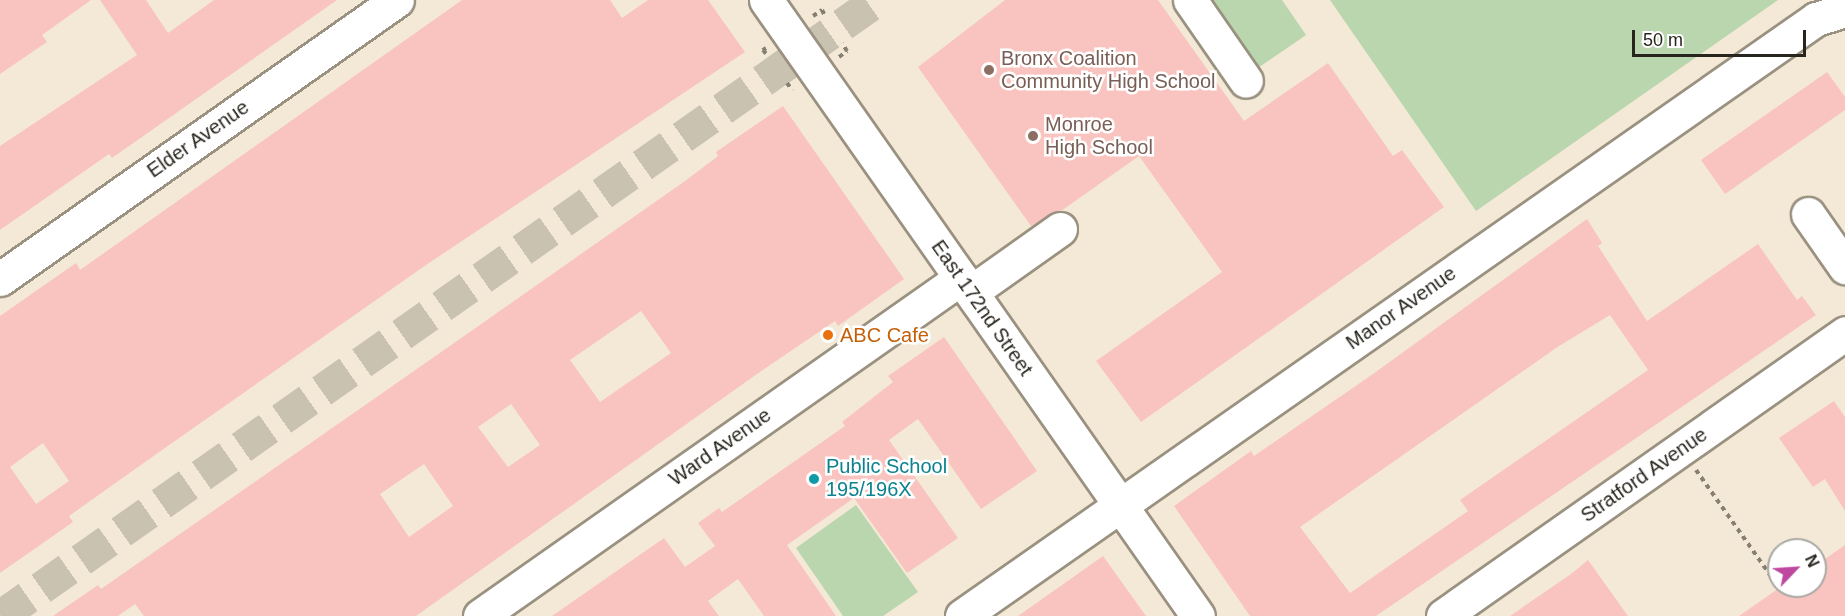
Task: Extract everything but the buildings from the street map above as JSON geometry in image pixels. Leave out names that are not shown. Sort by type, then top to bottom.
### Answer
[{"type":"street","name":"Elder Avenue","points":[[0,279],[397,0]]},
{"type":"street","name":"East 172nd Street","points":[[766,0],[1198,616]]},
{"type":"street","points":[[1190,0],[1246,81]]},
{"type":"street","name":"Manor Avenue","points":[[962,616],[1816,19],[1845,10]]},
{"type":"street","points":[[1808,214],[1845,267]]},
{"type":"street","name":"Ward Avenue","points":[[480,616],[966,285],[1060,229]]},
{"type":"street","name":"Stratford Avenue","points":[[1443,616],[1845,333]]},
{"type":"path","points":[[813,16],[822,10],[825,16]]},
{"type":"path","points":[[838,57],[847,51],[842,43]]},
{"type":"path","points":[[763,50],[768,56]]},
{"type":"path","points":[[787,83],[792,90]]},
{"type":"path","points":[[1681,448],[1767,571]]},
{"type":"green space","points":[[1206,0],[1282,0],[1306,35],[1255,70]]},
{"type":"green space","points":[[1330,0],[1778,0],[1476,211]]},
{"type":"green space","points":[[856,505],[918,592],[883,616],[843,616],[796,548]]},
{"type":"tunnel","points":[[1,616],[877,0]]},
{"type":"place","name":"Bronx Coalition Community High School","points":[[989,70]]},
{"type":"place","name":"Monroe High School","points":[[1033,136]]},
{"type":"place","name":"ABC Cafe","points":[[828,335]]},
{"type":"place","name":"Public School 195/196X","points":[[814,479]]}]
